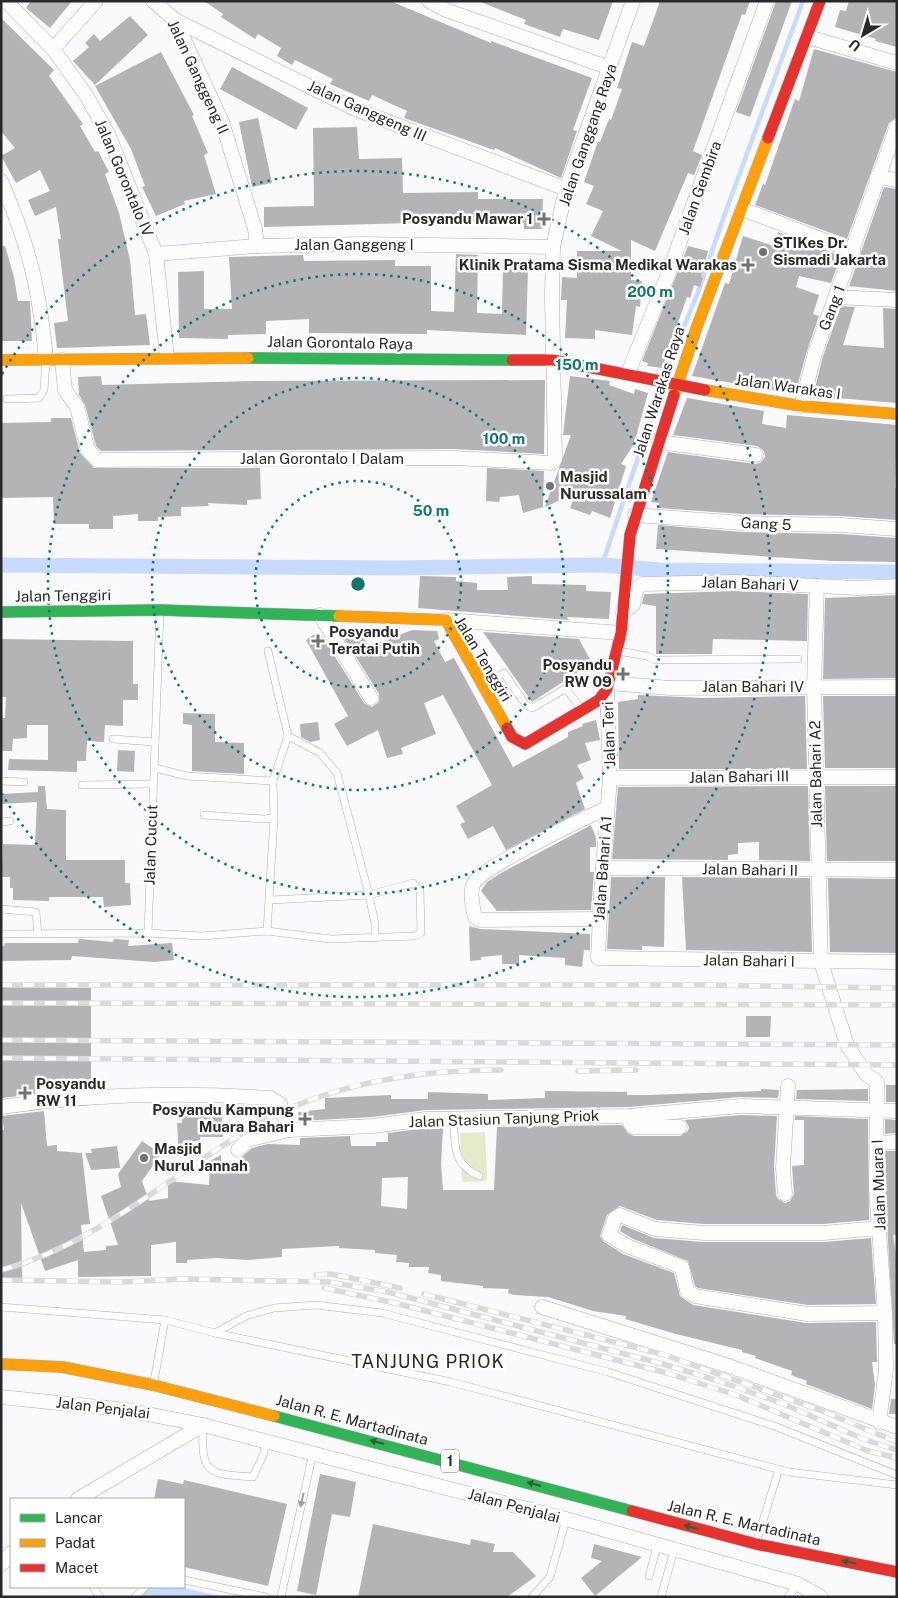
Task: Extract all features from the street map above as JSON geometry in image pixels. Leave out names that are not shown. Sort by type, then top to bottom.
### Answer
[{"type":"main road","name":"Jalan Warakas Raya","points":[[624,608],[630,535],[660,442],[673,385],[808,37],[820,1]]},
{"type":"main road","name":"Jalan Gorontalo Raya","points":[[1,360],[167,356],[553,360],[628,372],[673,385]]},
{"type":"main road","name":"Jalan Warakas I","points":[[673,385],[802,406],[897,414]]},
{"type":"main road","points":[[608,686],[618,651],[624,608]]},
{"type":"main road","name":"Jalan Tenggiri","points":[[1,612],[160,610],[446,620],[512,737],[518,742],[525,744],[599,700],[608,686]]},
{"type":"main road","points":[[41,1354],[70,1357]]},
{"type":"main road","name":"Jalan R. E. Martadinata","points":[[1,1364],[62,1368],[154,1379],[184,1380]]},
{"type":"main road","name":"Jalan R. E. Martadinata","points":[[137,1370],[154,1379],[756,1544],[897,1572]]},
{"type":"street","name":"Jalan Gorontalo IV","points":[[6,1],[53,50],[86,96],[109,136],[156,254],[167,356]]},
{"type":"street","points":[[53,50],[96,1]]},
{"type":"street","name":"Jalan Ganggeng II","points":[[153,1],[175,20],[222,122],[254,229],[257,246]]},
{"type":"street","points":[[430,1],[446,10],[610,68]]},
{"type":"street","name":"Jalan Ganggang Raya","points":[[553,360],[553,248],[566,189],[633,1]]},
{"type":"street","name":"Jalan Gembira","points":[[628,372],[666,277],[767,1]]},
{"type":"street","name":"Jalan Ganggeng III","points":[[175,20],[355,109],[566,189]]},
{"type":"street","points":[[808,37],[897,63]]},
{"type":"street","name":"Gang 1","points":[[802,406],[815,353],[897,126]]},
{"type":"street","points":[[877,177],[897,180]]},
{"type":"street","points":[[1,181],[26,241],[33,268],[46,360]]},
{"type":"street","points":[[742,209],[853,251]]},
{"type":"street","name":"Jalan Ganggeng I","points":[[156,254],[257,246],[362,244],[553,248]]},
{"type":"street","points":[[836,297],[897,300]]},
{"type":"street","name":"Jalan Gorontalo I Dalam","points":[[62,360],[64,390],[77,407],[88,450],[97,460],[444,458],[548,464],[552,463],[555,459],[553,360]]},
{"type":"street","points":[[660,442],[756,454]]},
{"type":"street","name":"Gang 5","points":[[635,515],[742,523],[841,525],[897,529]]},
{"type":"street","name":"Jalan Bahari V","points":[[624,608],[633,605],[636,588],[643,584],[734,582],[817,586],[897,586]]},
{"type":"street","name":"Jalan Bahari A2","points":[[817,586],[814,687],[821,962]]},
{"type":"street","points":[[320,616],[371,698]]},
{"type":"street","points":[[446,620],[621,633]]},
{"type":"street","name":"Jalan Bahari IV","points":[[608,686],[670,688],[897,687]]},
{"type":"street","name":"Jalan Teri","points":[[608,686],[610,778]]},
{"type":"street","name":"Jalan Bahari III","points":[[610,778],[897,777]]},
{"type":"street","name":"Jalan Bahari A1","points":[[600,958],[599,919],[610,778]]},
{"type":"street","points":[[599,919],[480,920],[475,917],[473,886],[476,880],[505,861],[607,808]]},
{"type":"street","name":"Jalan Bahari II","points":[[603,868],[897,870]]},
{"type":"street","name":"Jalan Bahari I","points":[[600,958],[897,962]]},
{"type":"street","name":"Jalan Muara I","points":[[821,962],[847,1045],[866,1074],[877,1082],[876,1189],[885,1313],[886,1370],[879,1422]]},
{"type":"street","points":[[786,1194],[783,1168],[788,1086]]},
{"type":"street","points":[[1,1107],[55,1099],[146,1095],[270,1098],[280,1104],[289,1130]]},
{"type":"street","name":"Jalan Stasiun Tanjung Priok","points":[[238,1150],[247,1140],[289,1130],[373,1126],[426,1119],[629,1116],[732,1107],[897,1110]]},
{"type":"street","points":[[629,1116],[630,1123],[634,1127],[680,1128]]},
{"type":"street","points":[[877,1143],[897,1142]]},
{"type":"street","points":[[880,1228],[823,1233],[704,1232],[655,1229],[620,1215],[614,1218],[610,1235],[627,1246],[682,1267],[687,1291],[695,1296],[807,1314],[885,1313]]},
{"type":"street","points":[[542,1307],[728,1366],[897,1427]]},
{"type":"street","name":"Jalan Penjalai","points":[[1,1396],[127,1410],[266,1440],[566,1519],[798,1584],[821,1597]]},
{"type":"street","points":[[80,1498],[203,1425]]},
{"type":"street","points":[[1,1564],[10,1554]]},
{"type":"lane","points":[[7,399],[40,398],[44,390],[46,360]]},
{"type":"lane","name":"Jalan Cucut","points":[[148,933],[160,610]]},
{"type":"lane","points":[[268,651],[288,736],[273,781],[274,818],[268,931]]},
{"type":"lane","points":[[618,651],[647,656],[655,660],[798,659]]},
{"type":"lane","points":[[483,685],[504,673],[526,705],[532,708],[563,690],[567,690],[582,709]]},
{"type":"lane","points":[[288,736],[320,754],[337,773],[375,924],[375,938]]},
{"type":"lane","points":[[113,739],[155,742]]},
{"type":"lane","points":[[155,768],[187,776],[273,781]]},
{"type":"lane","points":[[1,781],[24,782]]},
{"type":"lane","points":[[82,785],[154,784]]},
{"type":"lane","points":[[204,815],[274,818]]},
{"type":"lane","points":[[1,822],[10,821]]},
{"type":"lane","points":[[1,934],[148,933],[202,936],[268,931],[331,939],[415,936],[421,933],[420,890],[412,883],[368,895],[271,900]]},
{"type":"lane","points":[[1,909],[36,912],[38,934]]},
{"type":"lane","points":[[453,1118],[456,1156],[468,1170],[479,1176]]},
{"type":"lane","points":[[215,1333],[246,1316],[274,1308],[316,1305],[382,1313],[608,1372],[777,1427],[897,1475]]},
{"type":"lane","points":[[1,1307],[165,1320],[215,1333],[451,1382],[779,1469],[852,1481],[897,1485]]},
{"type":"lane","points":[[154,1379],[165,1320]]},
{"type":"lane","points":[[203,1425],[202,1452],[207,1465],[218,1475],[253,1477],[264,1453],[266,1440]]},
{"type":"lane","points":[[281,1597],[313,1453]]},
{"type":"lane","points":[[756,1544],[779,1469]]},
{"type":"lane","points":[[532,1597],[550,1577],[566,1519]]},
{"type":"lane","points":[[648,1576],[657,1546]]},
{"type":"lane","points":[[662,1597],[674,1550]]},
{"type":"lane","points":[[185,1580],[266,1597]]},
{"type":"lane","points":[[788,1597],[798,1584]]},
{"type":"lane","points":[[135,1597],[145,1588]]},
{"type":"green space","points":[[485,1132],[487,1181],[462,1182],[460,1133]]},
{"type":"water","points":[[147,1588],[184,1588],[224,1597],[140,1597]]},
{"type":"building","points":[[31,1],[72,1],[50,28],[26,8]]},
{"type":"building","points":[[204,1],[390,1],[491,43],[491,41],[592,78],[573,130],[577,131],[561,178],[495,148],[494,150],[404,118],[407,111],[372,95],[369,101],[330,84],[333,79],[295,60],[292,65],[277,56],[281,48],[258,34],[255,39],[221,17],[223,14]]},
{"type":"building","points":[[478,1],[613,1],[599,40],[563,29],[560,37],[524,24],[526,20]]},
{"type":"building","points":[[660,1],[750,1],[745,15],[742,14],[693,151],[702,155],[694,175],[688,173],[655,251],[631,240],[631,280],[642,281],[640,307],[636,306],[632,335],[595,330],[595,339],[565,338],[567,300],[561,300],[562,277],[577,278],[577,251],[622,251],[591,236],[603,211],[586,204],[594,186],[584,182],[598,141],[600,142],[609,119],[611,120],[622,89],[617,88],[632,42],[644,46]]},
{"type":"building","points":[[776,1],[792,1],[750,117],[736,112]]},
{"type":"building","points":[[849,1],[897,1],[897,47],[835,27],[840,10],[846,11]]},
{"type":"building","points":[[130,16],[148,35],[95,85],[73,61],[89,47],[85,43],[94,34],[100,41]]},
{"type":"building","points":[[1,18],[54,70],[49,76],[83,124],[80,126],[95,152],[98,151],[109,172],[105,174],[119,213],[130,260],[135,315],[146,314],[150,345],[57,348],[54,323],[68,321],[58,239],[61,239],[56,207],[35,216],[28,200],[50,191],[40,170],[16,183],[1,156],[15,148],[1,131]]},
{"type":"building","points":[[814,49],[897,72],[897,117],[889,123],[847,239],[755,205],[763,184],[765,185],[795,99],[799,101]]},
{"type":"building","points":[[161,52],[194,115],[192,116],[208,153],[204,155],[216,194],[184,201],[185,204],[156,216],[142,187],[145,186],[131,149],[95,86]]},
{"type":"building","points":[[232,67],[308,108],[296,130],[220,89]]},
{"type":"building","points":[[258,118],[272,183],[252,187],[239,122]]},
{"type":"building","points":[[357,127],[359,159],[402,158],[403,193],[478,192],[478,199],[543,199],[542,229],[524,229],[524,223],[484,221],[264,227],[264,207],[314,206],[313,128]]},
{"type":"building","points":[[884,187],[897,189],[897,291],[849,286]]},
{"type":"building","points":[[778,232],[841,256],[831,283],[799,276],[796,287],[819,295],[813,314],[819,316],[795,394],[692,376],[725,283],[729,284],[743,236],[774,246]]},
{"type":"building","points":[[1,246],[5,246],[14,277],[18,301],[30,301],[32,341],[2,341]]},
{"type":"building","points":[[688,246],[708,251],[700,287],[694,285],[690,298],[687,297],[662,368],[647,366],[648,363],[642,361]]},
{"type":"building","points":[[456,254],[478,255],[477,313],[502,314],[503,269],[528,270],[526,335],[427,330],[427,334],[309,333],[309,319],[266,321],[266,334],[228,335],[228,339],[179,338],[178,272],[204,271],[204,309],[232,309],[229,257],[303,255],[304,261],[395,260],[395,266],[431,266],[431,311],[454,312]]},
{"type":"building","points":[[841,306],[855,307],[843,345],[884,348],[883,308],[897,309],[897,403],[813,396],[823,356]]},
{"type":"building","points":[[101,376],[102,385],[254,381],[545,380],[544,454],[454,449],[101,451],[96,446],[85,405],[79,395],[78,377]]},
{"type":"building","points":[[570,376],[610,381],[609,385],[634,394],[635,389],[648,393],[634,444],[621,464],[626,466],[610,518],[592,511],[590,515],[570,508],[576,493],[545,507],[571,435],[563,435]]},
{"type":"building","points":[[687,398],[764,411],[762,424],[786,428],[787,415],[897,425],[895,488],[897,488],[897,520],[841,516],[742,514],[659,508],[659,503],[651,502],[668,452],[755,464],[760,463],[765,457],[764,451],[757,446],[673,435]]},
{"type":"building","points":[[51,418],[71,418],[80,453],[94,468],[260,468],[261,499],[247,500],[247,505],[208,503],[209,506],[181,507],[181,516],[158,517],[158,521],[138,521],[138,514],[113,516],[113,529],[89,529],[89,524],[54,524],[53,497],[1,498],[1,423],[51,422]]},
{"type":"building","points":[[487,468],[544,471],[543,507],[523,513],[519,495],[500,497],[499,502],[486,501]]},
{"type":"building","points":[[658,525],[742,532],[841,534],[897,538],[897,562],[833,561],[656,549]]},
{"type":"building","points":[[420,576],[456,577],[456,581],[477,583],[477,590],[508,590],[507,577],[532,576],[532,584],[586,585],[586,591],[611,592],[609,619],[567,617],[569,620],[418,608]]},
{"type":"building","points":[[734,591],[808,594],[807,641],[713,639],[712,654],[656,654],[656,606],[642,604],[644,594]]},
{"type":"building","points":[[897,595],[897,678],[823,679],[825,598]]},
{"type":"building","points":[[360,630],[369,647],[412,630],[437,631],[439,639],[434,641],[445,662],[454,658],[513,767],[568,737],[568,732],[583,726],[582,724],[596,720],[600,740],[585,743],[591,760],[577,765],[584,778],[576,783],[585,809],[506,850],[493,826],[468,839],[460,824],[465,822],[456,806],[492,785],[443,695],[424,703],[436,734],[401,748],[403,754],[387,758],[378,730],[347,746],[334,724],[348,716],[306,640],[316,633],[319,638],[322,636],[364,703],[372,707],[379,702],[379,694],[344,638]]},
{"type":"building","points":[[483,632],[579,639],[592,663],[532,702]]},
{"type":"building","points":[[1,639],[133,641],[133,684],[138,684],[138,700],[123,700],[123,726],[105,725],[104,742],[87,741],[86,761],[77,761],[77,772],[8,770],[9,759],[48,760],[48,725],[27,725],[27,738],[13,739],[12,751],[1,751],[1,718],[5,718],[6,697],[1,697]]},
{"type":"building","points":[[638,695],[703,698],[805,696],[807,769],[619,769],[618,702],[638,699]]},
{"type":"building","points":[[823,696],[897,696],[897,768],[825,768]]},
{"type":"building","points":[[183,713],[215,714],[215,742],[244,743],[244,774],[192,771],[192,725],[183,724]]},
{"type":"building","points":[[318,722],[320,740],[310,742],[301,737],[300,724]]},
{"type":"building","points":[[118,750],[135,751],[134,772],[117,771]]},
{"type":"building","points":[[38,786],[45,786],[47,809],[66,810],[66,860],[125,860],[125,883],[130,883],[131,905],[104,907],[103,897],[49,897],[49,901],[13,900],[13,888],[10,888],[10,877],[2,877],[3,844],[35,845],[37,802],[1,804],[1,794],[38,792]]},
{"type":"building","points":[[808,786],[810,861],[759,860],[759,842],[738,843],[738,854],[728,855],[728,860],[612,859],[618,787]]},
{"type":"building","points":[[825,786],[897,786],[897,861],[827,861]]},
{"type":"building","points":[[591,825],[596,838],[596,847],[590,847],[590,872],[594,872],[591,910],[497,911],[481,891],[487,882],[501,873]]},
{"type":"building","points":[[611,877],[665,877],[664,947],[642,946],[642,950],[607,949]]},
{"type":"building","points":[[682,877],[810,878],[812,952],[686,950]]},
{"type":"building","points":[[828,878],[897,879],[897,953],[830,952]]},
{"type":"building","points":[[469,926],[480,929],[590,934],[590,950],[584,950],[582,967],[565,965],[565,958],[519,955],[519,964],[502,964],[502,955],[481,957],[481,960],[470,961]]},
{"type":"building","points":[[79,939],[113,942],[114,939],[129,940],[128,946],[172,943],[174,960],[154,962],[72,956],[71,960],[1,961],[1,946],[4,946],[5,943],[78,943]]},
{"type":"building","points":[[1,987],[91,988],[91,1083],[36,1082],[35,1094],[2,1098]]},
{"type":"building","points":[[746,1016],[771,1016],[770,1037],[746,1037]]},
{"type":"building","points":[[886,1085],[897,1085],[897,1102],[886,1102]]},
{"type":"building","points":[[761,1089],[779,1090],[778,1098],[740,1097],[629,1107],[426,1110],[372,1117],[299,1121],[298,1112],[325,1109],[325,1098],[391,1095],[391,1099],[428,1099],[428,1092],[488,1094],[488,1100],[545,1098],[545,1091],[627,1092],[627,1095],[649,1095],[761,1091]]},
{"type":"building","points":[[868,1089],[868,1101],[796,1099],[797,1090]]},
{"type":"building","points":[[44,1111],[47,1146],[57,1145],[57,1151],[82,1153],[90,1224],[81,1225],[84,1252],[106,1250],[106,1246],[118,1245],[101,1196],[121,1187],[118,1174],[142,1141],[161,1154],[142,1181],[149,1201],[168,1198],[168,1181],[209,1185],[210,1161],[221,1155],[221,1166],[242,1167],[242,1157],[252,1148],[268,1144],[300,1145],[300,1138],[350,1136],[351,1146],[376,1146],[376,1142],[388,1142],[388,1133],[427,1128],[443,1128],[441,1164],[443,1190],[494,1190],[497,1127],[622,1125],[628,1133],[634,1136],[680,1136],[688,1131],[689,1127],[685,1120],[741,1115],[777,1116],[774,1167],[776,1195],[778,1199],[785,1203],[790,1201],[794,1194],[792,1166],[804,1165],[804,1120],[795,1120],[795,1116],[868,1119],[869,1220],[823,1224],[704,1224],[657,1220],[620,1206],[607,1215],[600,1236],[604,1242],[623,1254],[674,1273],[680,1296],[693,1305],[806,1323],[876,1322],[877,1362],[872,1362],[875,1385],[872,1409],[806,1384],[807,1381],[791,1375],[792,1371],[755,1358],[756,1356],[742,1352],[742,1350],[676,1334],[625,1319],[626,1316],[593,1311],[548,1297],[514,1295],[508,1293],[509,1289],[483,1288],[483,1286],[441,1281],[441,1275],[428,1273],[429,1267],[409,1267],[409,1263],[396,1262],[397,1255],[375,1253],[375,1250],[339,1248],[339,1246],[282,1249],[282,1257],[247,1260],[217,1258],[187,1260],[187,1263],[176,1263],[176,1242],[151,1245],[151,1276],[78,1277],[78,1260],[45,1271],[21,1203],[22,1278],[1,1278],[1,1130],[4,1130],[2,1116]],"holes":[[[408,1177],[407,1209],[381,1206],[382,1178]]]},
{"type":"building","points":[[192,1111],[193,1116],[222,1115],[223,1137],[200,1137],[200,1141],[189,1142],[179,1157],[177,1123],[182,1123],[181,1112]]},
{"type":"building","points":[[885,1119],[897,1120],[897,1133],[885,1134]]},
{"type":"building","points":[[117,1146],[120,1168],[91,1170],[85,1153],[92,1153],[91,1149]]},
{"type":"building","points":[[885,1151],[897,1151],[897,1235],[893,1235],[897,1261],[897,1344],[894,1344],[885,1189]]},
{"type":"building","points":[[622,1225],[654,1238],[703,1242],[823,1242],[871,1238],[876,1304],[808,1305],[698,1288],[695,1286],[688,1261],[631,1238],[620,1231]]},
{"type":"building","points":[[891,1399],[897,1399],[897,1414],[889,1414]]},
{"type":"building","points":[[320,1474],[356,1482],[350,1517],[332,1514],[316,1595],[297,1591]]},
{"type":"building","points":[[158,1479],[183,1484],[184,1480],[287,1504],[268,1586],[185,1567],[185,1498],[154,1498]]},
{"type":"building","points":[[373,1524],[470,1545],[471,1539],[495,1544],[493,1552],[513,1552],[536,1576],[507,1597],[358,1597]]},
{"type":"building","points":[[594,1544],[642,1557],[595,1596],[581,1578],[602,1561],[591,1558]]},
{"type":"waterway","points":[[663,377],[697,295],[803,1]]},
{"type":"waterway","points":[[602,565],[649,425],[658,386]]},
{"type":"waterway","points":[[1,565],[396,568],[602,565],[659,570],[897,572]]},
{"type":"railway","points":[[1,985],[703,985],[897,988]]},
{"type":"railway","points":[[1,1003],[897,1005]]},
{"type":"railway","points":[[1,1040],[897,1045]]},
{"type":"railway","points":[[1,1058],[897,1065]]},
{"type":"railway","points":[[1,1270],[36,1258],[70,1243],[103,1225],[228,1142],[260,1123],[317,1097],[377,1081],[408,1076],[501,1070]]},
{"type":"railway","points":[[578,1071],[636,1070]]},
{"type":"railway","points":[[316,1275],[331,1274],[400,1288]]},
{"type":"railway","points":[[1,1280],[121,1282],[183,1279],[329,1282],[388,1292],[663,1364],[722,1382],[786,1405],[863,1439],[897,1450]]},
{"type":"railway","points":[[324,1288],[395,1303],[667,1373],[736,1395],[868,1451],[897,1458]]},
{"type":"railway","points":[[424,1294],[665,1355],[822,1411],[897,1442]]},
{"type":"traffic: fast","points":[[248,358],[512,360]]},
{"type":"traffic: fast","points":[[1,612],[160,610],[339,616]]},
{"type":"traffic: fast","points":[[274,1416],[632,1511]]},
{"type":"traffic: slow","points":[[674,395],[696,329],[768,138]]},
{"type":"traffic: slow","points":[[1,360],[248,358]]},
{"type":"traffic: slow","points":[[705,390],[801,406],[897,414]]},
{"type":"traffic: slow","points":[[339,616],[446,620],[507,728]]},
{"type":"traffic: slow","points":[[1,1364],[62,1367],[153,1385],[274,1416]]},
{"type":"traffic: jam","points":[[768,138],[820,1]]},
{"type":"traffic: jam","points":[[512,360],[553,360],[705,390]]},
{"type":"traffic: jam","points":[[507,728],[512,737],[525,744],[599,700],[607,689],[621,633],[630,535],[674,395]]},
{"type":"traffic: jam","points":[[632,1511],[756,1544],[897,1572]]},
{"type":"place","name":"Posyandu Mawar 1","points":[[544,219]]},
{"type":"place","name":"STIKes Dr. Sismadi Jakarta","points":[[763,252]]},
{"type":"place","name":"Klinik Pratama Sisma Medikal Warakas","points":[[748,265]]},
{"type":"place","name":"Masjid Nurussalam","points":[[550,486]]},
{"type":"place","name":"Posyandu Teratai Putih","points":[[318,641]]},
{"type":"place","name":"Posyandu RW 09","points":[[623,674]]},
{"type":"place","name":"Posyandu RW 11","points":[[25,1093]]},
{"type":"place","name":"Posyandu Kampung Muara Bahari","points":[[305,1119]]},
{"type":"place","name":"Masjid Nurul Jannah","points":[[144,1158]]},
{"type":"district","name":"TANJUNG PRIOK","points":[[428,1362]]}]
